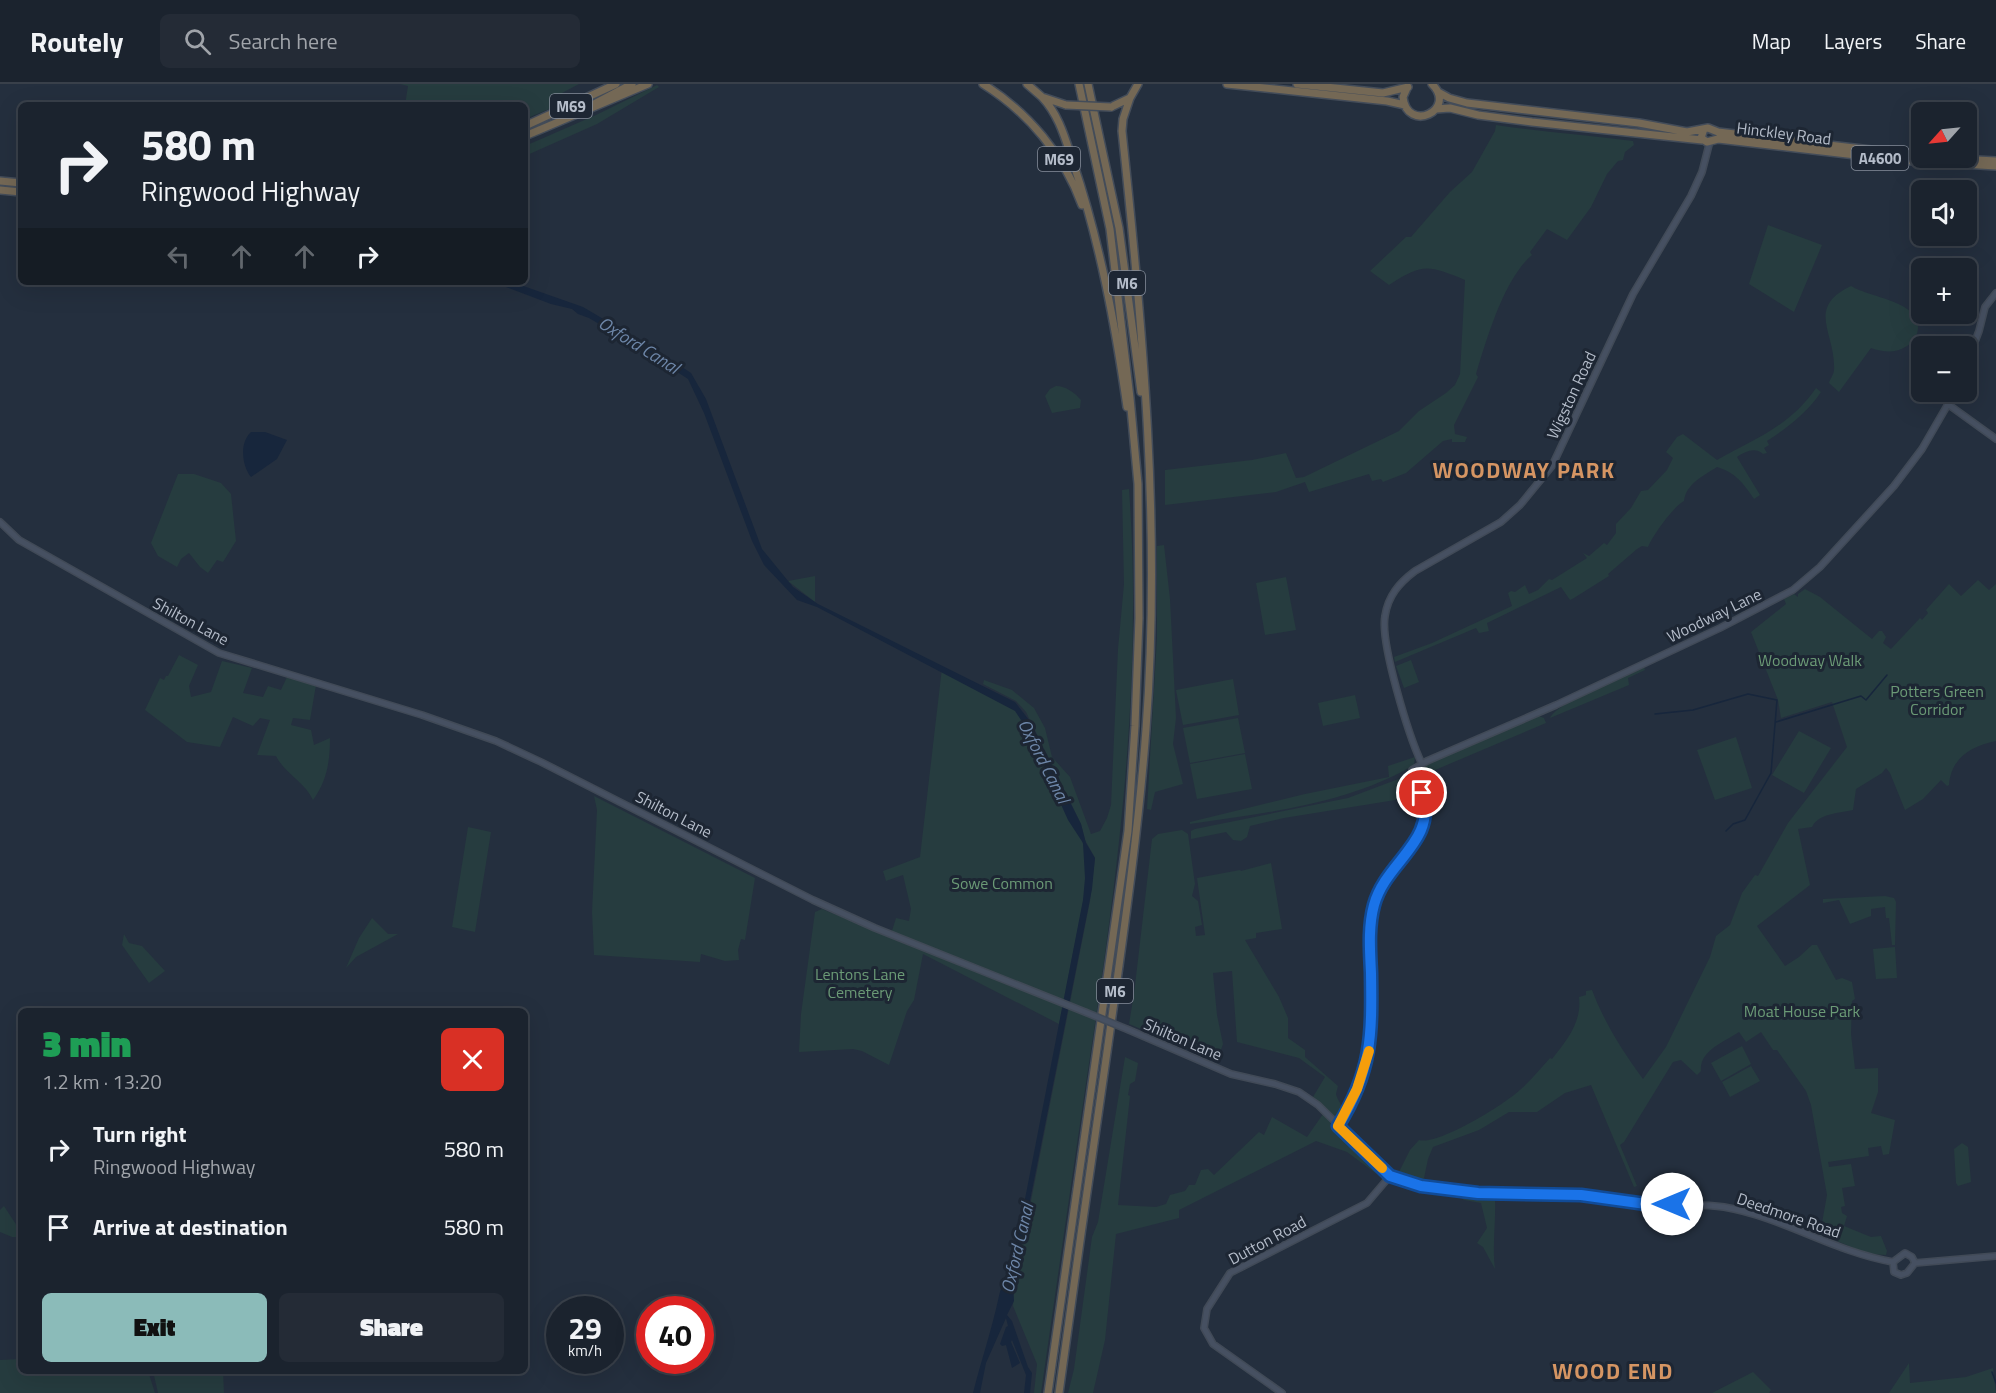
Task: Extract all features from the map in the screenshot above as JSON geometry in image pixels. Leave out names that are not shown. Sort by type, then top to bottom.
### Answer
[{"type":"highway","name":"M69","points":[[528,125],[616,84]]},
{"type":"highway","name":"M69","points":[[553,124],[632,84]]},
{"type":"highway","name":"M69","points":[[528,135],[603,105],[648,84]]},
{"type":"highway","name":"M69","points":[[983,84],[1024,116],[1053,150],[1080,198],[1100,258]]},
{"type":"highway","name":"M6","points":[[1048,1393],[1128,831],[1139,618],[1138,484],[1110,229],[1079,84]]},
{"type":"highway","name":"M6","points":[[1059,1393],[1137,832],[1147,726],[1150,618],[1150,485],[1140,385],[1119,228],[1099,124],[1088,84]]},
{"type":"highway","points":[[1227,84],[1387,101],[1405,105],[1403,97],[1409,86]]},
{"type":"highway","points":[[1296,84],[1383,93],[1409,86]]},
{"type":"highway","points":[[1432,84],[1438,92],[1439,102],[1436,109]]},
{"type":"highway","points":[[1028,85],[1057,115],[1087,207],[1113,314],[1138,484]]},
{"type":"highway","points":[[1140,85],[1130,98],[1123,119],[1122,131],[1142,329],[1150,485]]},
{"type":"highway","name":"A4600","points":[[1438,92],[1467,103],[1639,123],[1687,132],[1712,129]]},
{"type":"highway","points":[[1042,97],[1066,105],[1111,107],[1130,98]]},
{"type":"highway","name":"Hinckley Road","points":[[1405,105],[1411,113],[1420,116],[1436,109],[1450,108],[1532,122],[1707,141],[1718,139],[1765,143],[1899,160],[1996,166]]},
{"type":"highway","points":[[1704,129],[1701,132],[1707,141],[1715,134],[1712,129]]},
{"type":"highway","name":"Hinckley Road","points":[[1712,129],[1718,132],[1911,155]]},
{"type":"highway","points":[[1977,160],[1996,161]]},
{"type":"highway","points":[[0,181],[18,183]]},
{"type":"highway","points":[[0,190],[18,192]]},
{"type":"street","name":"Wigston Road","points":[[1422,764],[1385,643],[1384,617],[1390,598],[1403,580],[1414,571],[1480,536],[1506,518],[1552,466],[1633,294],[1694,190],[1702,172],[1707,141]]},
{"type":"street","points":[[1977,338],[1985,307],[1996,292]]},
{"type":"street","name":"Woodway Lane","points":[[1338,1126],[1357,1089],[1370,1047],[1370,929],[1374,906],[1389,873],[1421,833],[1426,816],[1424,799],[1412,770],[1551,708],[1720,628],[1793,590],[1820,567],[1894,486],[1922,449],[1950,402]]},
{"type":"street","points":[[1949,405],[1996,439]]},
{"type":"street","name":"Shilton Lane","points":[[0,522],[20,540],[219,652],[422,715],[496,741],[550,766],[809,898],[875,928],[1232,1074],[1292,1089],[1318,1105],[1338,1126]]},
{"type":"street","name":"Deedmore Road","points":[[1338,1126],[1390,1176],[1421,1186],[1458,1192],[1587,1196],[1653,1205],[1692,1203],[1725,1207],[1770,1219],[1861,1255],[1893,1262]]},
{"type":"street","name":"Dutton Road","points":[[1282,1393],[1229,1358],[1209,1339],[1204,1323],[1207,1309],[1230,1273],[1367,1203],[1390,1176]]},
{"type":"street","points":[[1915,1263],[1912,1257],[1905,1253],[1893,1262],[1894,1272],[1900,1275],[1907,1273],[1915,1263],[1996,1256]]},
{"type":"green space","points":[[400,84],[579,84],[562,93],[564,103],[528,118],[528,102],[405,102],[408,86]]},
{"type":"green space","points":[[657,85],[659,87],[597,124],[528,155],[528,145]]},
{"type":"green space","points":[[1496,125],[1633,141],[1634,145],[1625,152],[1623,160],[1618,161],[1607,174],[1591,207],[1567,240],[1547,229],[1530,252],[1532,255],[1513,279],[1491,327],[1476,374],[1478,377],[1454,425],[1455,434],[1467,437],[1465,442],[1452,442],[1452,439],[1443,441],[1406,473],[1383,482],[1381,479],[1372,481],[1369,474],[1309,492],[1305,482],[1276,492],[1165,505],[1165,470],[1252,460],[1286,453],[1296,478],[1304,477],[1399,431],[1419,411],[1455,385],[1460,374],[1465,280],[1442,271],[1426,269],[1410,273],[1389,285],[1370,271],[1406,237],[1411,237],[1450,192],[1472,172],[1495,131]]},
{"type":"green space","points":[[1768,225],[1822,245],[1794,312],[1749,284]]},
{"type":"green space","points":[[1851,286],[1892,301],[1910,311],[1911,324],[1917,324],[1918,327],[1916,336],[1911,336],[1911,342],[1902,349],[1889,352],[1871,348],[1839,392],[1829,383],[1834,370],[1826,322],[1829,303],[1837,294]]},
{"type":"green space","points":[[1056,386],[1076,395],[1081,400],[1080,408],[1052,413],[1045,396],[1050,389]]},
{"type":"green space","points":[[1816,388],[1821,392],[1810,406],[1767,441],[1769,445],[1764,448],[1767,453],[1750,451],[1737,457],[1760,495],[1754,499],[1738,479],[1717,467],[1692,485],[1684,501],[1674,509],[1648,547],[1642,546],[1637,549],[1608,574],[1609,576],[1574,598],[1570,600],[1561,587],[1487,623],[1489,631],[1479,633],[1476,628],[1395,662],[1394,657],[1432,643],[1512,606],[1508,593],[1511,591],[1515,592],[1525,585],[1529,594],[1538,590],[1549,579],[1552,580],[1587,558],[1583,553],[1589,556],[1604,543],[1607,545],[1616,533],[1616,524],[1631,508],[1641,491],[1648,490],[1667,470],[1673,458],[1666,452],[1677,437],[1683,434],[1717,460],[1784,422]]},
{"type":"green space","points":[[178,474],[194,474],[221,483],[231,494],[236,541],[223,562],[217,560],[208,573],[189,553],[181,559],[177,567],[158,556],[151,543]]},
{"type":"green space","points":[[1129,489],[1133,622],[1127,754],[1121,820],[1105,951],[1041,1393],[1034,1393],[1037,1364],[1013,1306],[1014,1287],[1090,901],[1095,858],[1085,840],[1081,824],[1026,712],[1016,701],[983,684],[984,680],[1012,690],[1034,708],[1045,728],[1052,757],[1070,777],[1091,834],[1100,831],[1111,805],[1118,649],[1124,584],[1122,490]]},
{"type":"green space","points":[[1164,545],[1170,599],[1176,718],[1173,744],[1183,784],[1155,792],[1151,810],[1147,809],[1157,637],[1157,546]]},
{"type":"green space","points":[[815,576],[815,602],[788,581]]},
{"type":"green space","points":[[1286,577],[1296,630],[1265,635],[1256,583]]},
{"type":"green space","points":[[1978,580],[1989,590],[1996,584],[1996,741],[1978,746],[1964,755],[1954,767],[1949,785],[1947,786],[1941,780],[1923,799],[1905,810],[1886,768],[1882,773],[1856,789],[1853,810],[1825,816],[1815,822],[1812,827],[1798,829],[1810,885],[1757,926],[1785,966],[1812,945],[1817,945],[1836,980],[1842,978],[1852,982],[1855,999],[1852,1001],[1851,1034],[1855,1069],[1878,1068],[1878,1092],[1871,1113],[1895,1120],[1889,1154],[1883,1155],[1881,1146],[1868,1148],[1869,1156],[1828,1162],[1829,1167],[1851,1164],[1855,1186],[1842,1188],[1845,1206],[1841,1207],[1842,1213],[1847,1216],[1844,1226],[1871,1237],[1881,1236],[1887,1251],[1886,1255],[1868,1254],[1820,1234],[1827,1195],[1811,1105],[1806,1091],[1777,1050],[1773,1050],[1761,1032],[1746,1042],[1739,1032],[1720,1043],[1704,1058],[1701,1071],[1697,1075],[1681,1060],[1673,1062],[1620,1145],[1637,1186],[1634,1187],[1591,1085],[1565,1093],[1537,1112],[1509,1112],[1479,1130],[1433,1147],[1423,1183],[1399,1172],[1410,1150],[1419,1140],[1441,1137],[1472,1122],[1502,1104],[1525,1086],[1550,1058],[1552,1059],[1568,1038],[1576,1023],[1579,997],[1586,995],[1586,991],[1592,990],[1614,1036],[1643,1079],[1666,1047],[1710,957],[1716,936],[1730,925],[1742,893],[1755,875],[1758,876],[1788,823],[1847,747],[1832,702],[1781,718],[1778,700],[1751,632],[1786,604],[1784,599],[1794,594],[1798,597],[1798,594],[1805,589],[1820,597],[1872,639],[1879,631],[1882,631],[1886,637],[1883,643],[1891,649],[1920,618],[1922,620],[1928,613],[1926,610],[1949,584],[1961,596]]},
{"type":"green space","points":[[179,655],[198,665],[189,686],[191,697],[211,692],[222,661],[252,668],[243,693],[263,697],[268,686],[281,690],[287,677],[316,685],[310,720],[293,718],[291,725],[311,730],[314,745],[330,738],[327,770],[322,786],[313,800],[276,756],[257,755],[270,720],[260,718],[253,726],[233,717],[220,747],[187,742],[145,710],[160,678],[164,680],[168,676]]},
{"type":"green space","points":[[1411,660],[1419,682],[1404,688],[1396,666]]},
{"type":"green space","points":[[1644,667],[1645,670],[1628,678],[1629,685],[1550,718],[1578,697]]},
{"type":"green space","name":"Sowe Common","points":[[942,668],[1017,708],[1081,835],[1089,872],[1059,1024],[923,954],[914,1000],[907,1011],[889,1065],[862,1051],[853,1049],[799,1052],[801,1014],[815,912],[822,909],[924,950],[891,934],[896,918],[909,921],[911,909],[903,875],[886,881],[883,871],[920,857]]},
{"type":"green space","points":[[1233,679],[1239,715],[1183,725],[1176,690]]},
{"type":"green space","points":[[1355,695],[1360,718],[1323,726],[1318,703]]},
{"type":"green space","points":[[1539,716],[1544,718],[1546,723],[1428,773],[1428,798],[1417,774],[1421,767]]},
{"type":"green space","points":[[1238,718],[1245,753],[1190,763],[1183,728]]},
{"type":"green space","points":[[1799,731],[1831,748],[1804,793],[1772,775]]},
{"type":"green space","points":[[1736,737],[1752,788],[1715,800],[1697,750]]},
{"type":"green space","points":[[1245,754],[1252,789],[1197,799],[1190,764]]},
{"type":"green space","points":[[1415,757],[1414,765],[1389,778],[1334,798],[1276,811],[1190,824],[1190,822],[1305,794],[1389,777],[1388,766]]},
{"type":"green space","points":[[1409,775],[1420,796],[1284,818],[1250,826],[1247,837],[1241,841],[1233,840],[1226,832],[1191,839],[1191,831],[1195,829],[1348,798]]},
{"type":"green space","points":[[594,796],[755,878],[745,940],[741,939],[738,950],[739,960],[725,961],[701,954],[700,962],[594,955],[592,912],[597,810]]},
{"type":"green space","points":[[468,827],[491,832],[475,932],[452,927]]},
{"type":"green space","points":[[1182,830],[1188,834],[1195,884],[1192,896],[1198,901],[1202,925],[1195,927],[1196,936],[1205,935],[1197,878],[1241,871],[1271,863],[1282,929],[1256,933],[1256,938],[1245,940],[1279,997],[1288,1018],[1288,1038],[1305,1050],[1305,1057],[1338,1086],[1336,1094],[1342,1110],[1339,1117],[1333,1116],[1313,1097],[1325,1077],[1299,1058],[1237,1042],[1232,971],[1213,973],[1217,1015],[1223,1044],[1217,1061],[1129,1024],[1152,839],[1158,834]]},
{"type":"green space","points":[[1885,896],[1894,898],[1896,902],[1895,945],[1892,945],[1889,918],[1886,918],[1885,907],[1871,909],[1871,916],[1850,924],[1839,900],[1823,903],[1823,899]]},
{"type":"green space","points":[[372,918],[388,934],[398,934],[356,957],[346,968],[359,938]]},
{"type":"green space","points":[[124,934],[129,943],[142,946],[165,971],[149,983],[122,945]]},
{"type":"green space","points":[[1895,947],[1897,978],[1876,979],[1873,949]]},
{"type":"green space","points":[[1742,1046],[1751,1064],[1721,1081],[1711,1063]]},
{"type":"green space","points":[[1125,1057],[1138,1063],[1135,1081],[1130,1084],[1128,1095],[1130,1096],[1118,1205],[1156,1207],[1166,1204],[1170,1195],[1185,1191],[1189,1185],[1195,1185],[1201,1170],[1208,1169],[1214,1175],[1259,1132],[1264,1135],[1272,1117],[1307,1137],[1323,1114],[1381,1172],[1382,1178],[1347,1152],[1316,1141],[1179,1210],[1179,1218],[1116,1234],[1105,1340],[1093,1393],[1068,1393],[1074,1369],[1092,1237],[1098,1222]]},
{"type":"green space","points":[[1751,1066],[1760,1081],[1730,1097],[1722,1082]]},
{"type":"green space","points":[[1962,1143],[1968,1147],[1971,1182],[1958,1186],[1954,1149]]},
{"type":"green space","points":[[1458,1195],[1495,1199],[1495,1269],[1483,1247],[1477,1243],[1487,1228],[1481,1203],[1464,1200]]},
{"type":"green space","points":[[4,1206],[18,1227],[18,1237],[0,1232],[0,1210]]},
{"type":"green space","points":[[18,1359],[18,1374],[149,1374],[155,1393],[0,1393],[0,1360]]},
{"type":"green space","points":[[1909,1363],[1910,1383],[1966,1377],[1993,1368],[1996,1393],[1889,1393]]},
{"type":"green space","points":[[1753,1372],[1771,1390],[1769,1393],[1712,1393]]},
{"type":"green space","points":[[154,1374],[223,1374],[224,1393],[158,1393]]},
{"type":"water","name":"Oxford Canal","points":[[501,285],[521,285],[583,307],[691,373],[706,399],[762,549],[793,587],[818,604],[1015,702],[1029,720],[1081,824],[1086,843],[1095,858],[1092,889],[1013,1286],[1014,1301],[1007,1315],[1012,1321],[1032,1373],[1030,1393],[1024,1393],[1026,1375],[1012,1340],[1020,1363],[1012,1368],[1006,1345],[1000,1344],[1008,1326],[1006,1318],[986,1363],[980,1393],[973,1393],[1000,1293],[1013,1261],[1083,900],[1085,878],[1083,843],[1068,820],[1027,729],[1015,711],[817,607],[797,600],[764,565],[752,541],[704,413],[688,379],[589,318],[572,309],[551,304]]},
{"type":"water","points":[[251,432],[265,432],[287,440],[277,459],[251,477],[244,461],[243,448]]},
{"type":"waterway","points":[[1776,722],[1861,696],[1866,700],[1887,675]]},
{"type":"waterway","points":[[1655,714],[1693,710],[1748,694],[1777,700],[1771,773],[1745,820],[1733,824],[1726,831]]},
{"type":"waterway","points":[[1992,1372],[1996,1383]]},
{"type":"slow traffic","points":[[1369,1051],[1353,1099],[1338,1126],[1382,1168]]},
{"type":"district","name":"WOODWAY PARK","points":[[1524,470]]},
{"type":"district","name":"WOOD END","points":[[1613,1371]]},
{"type":"route","points":[[1422,793],[1426,816],[1421,833],[1389,873],[1374,906],[1370,929],[1370,1047],[1353,1099],[1338,1126],[1390,1176],[1421,1186],[1478,1193],[1581,1195],[1653,1205],[1672,1204]]},
{"type":"park label","name":"Woodway Walk","points":[[1810,660]]},
{"type":"park label","name":"Potters Green Corridor","points":[[1937,700]]},
{"type":"park label","name":"Lentons Lane Cemetery","points":[[860,983]]},
{"type":"park label","name":"Moat House Park","points":[[1802,1011]]}]
